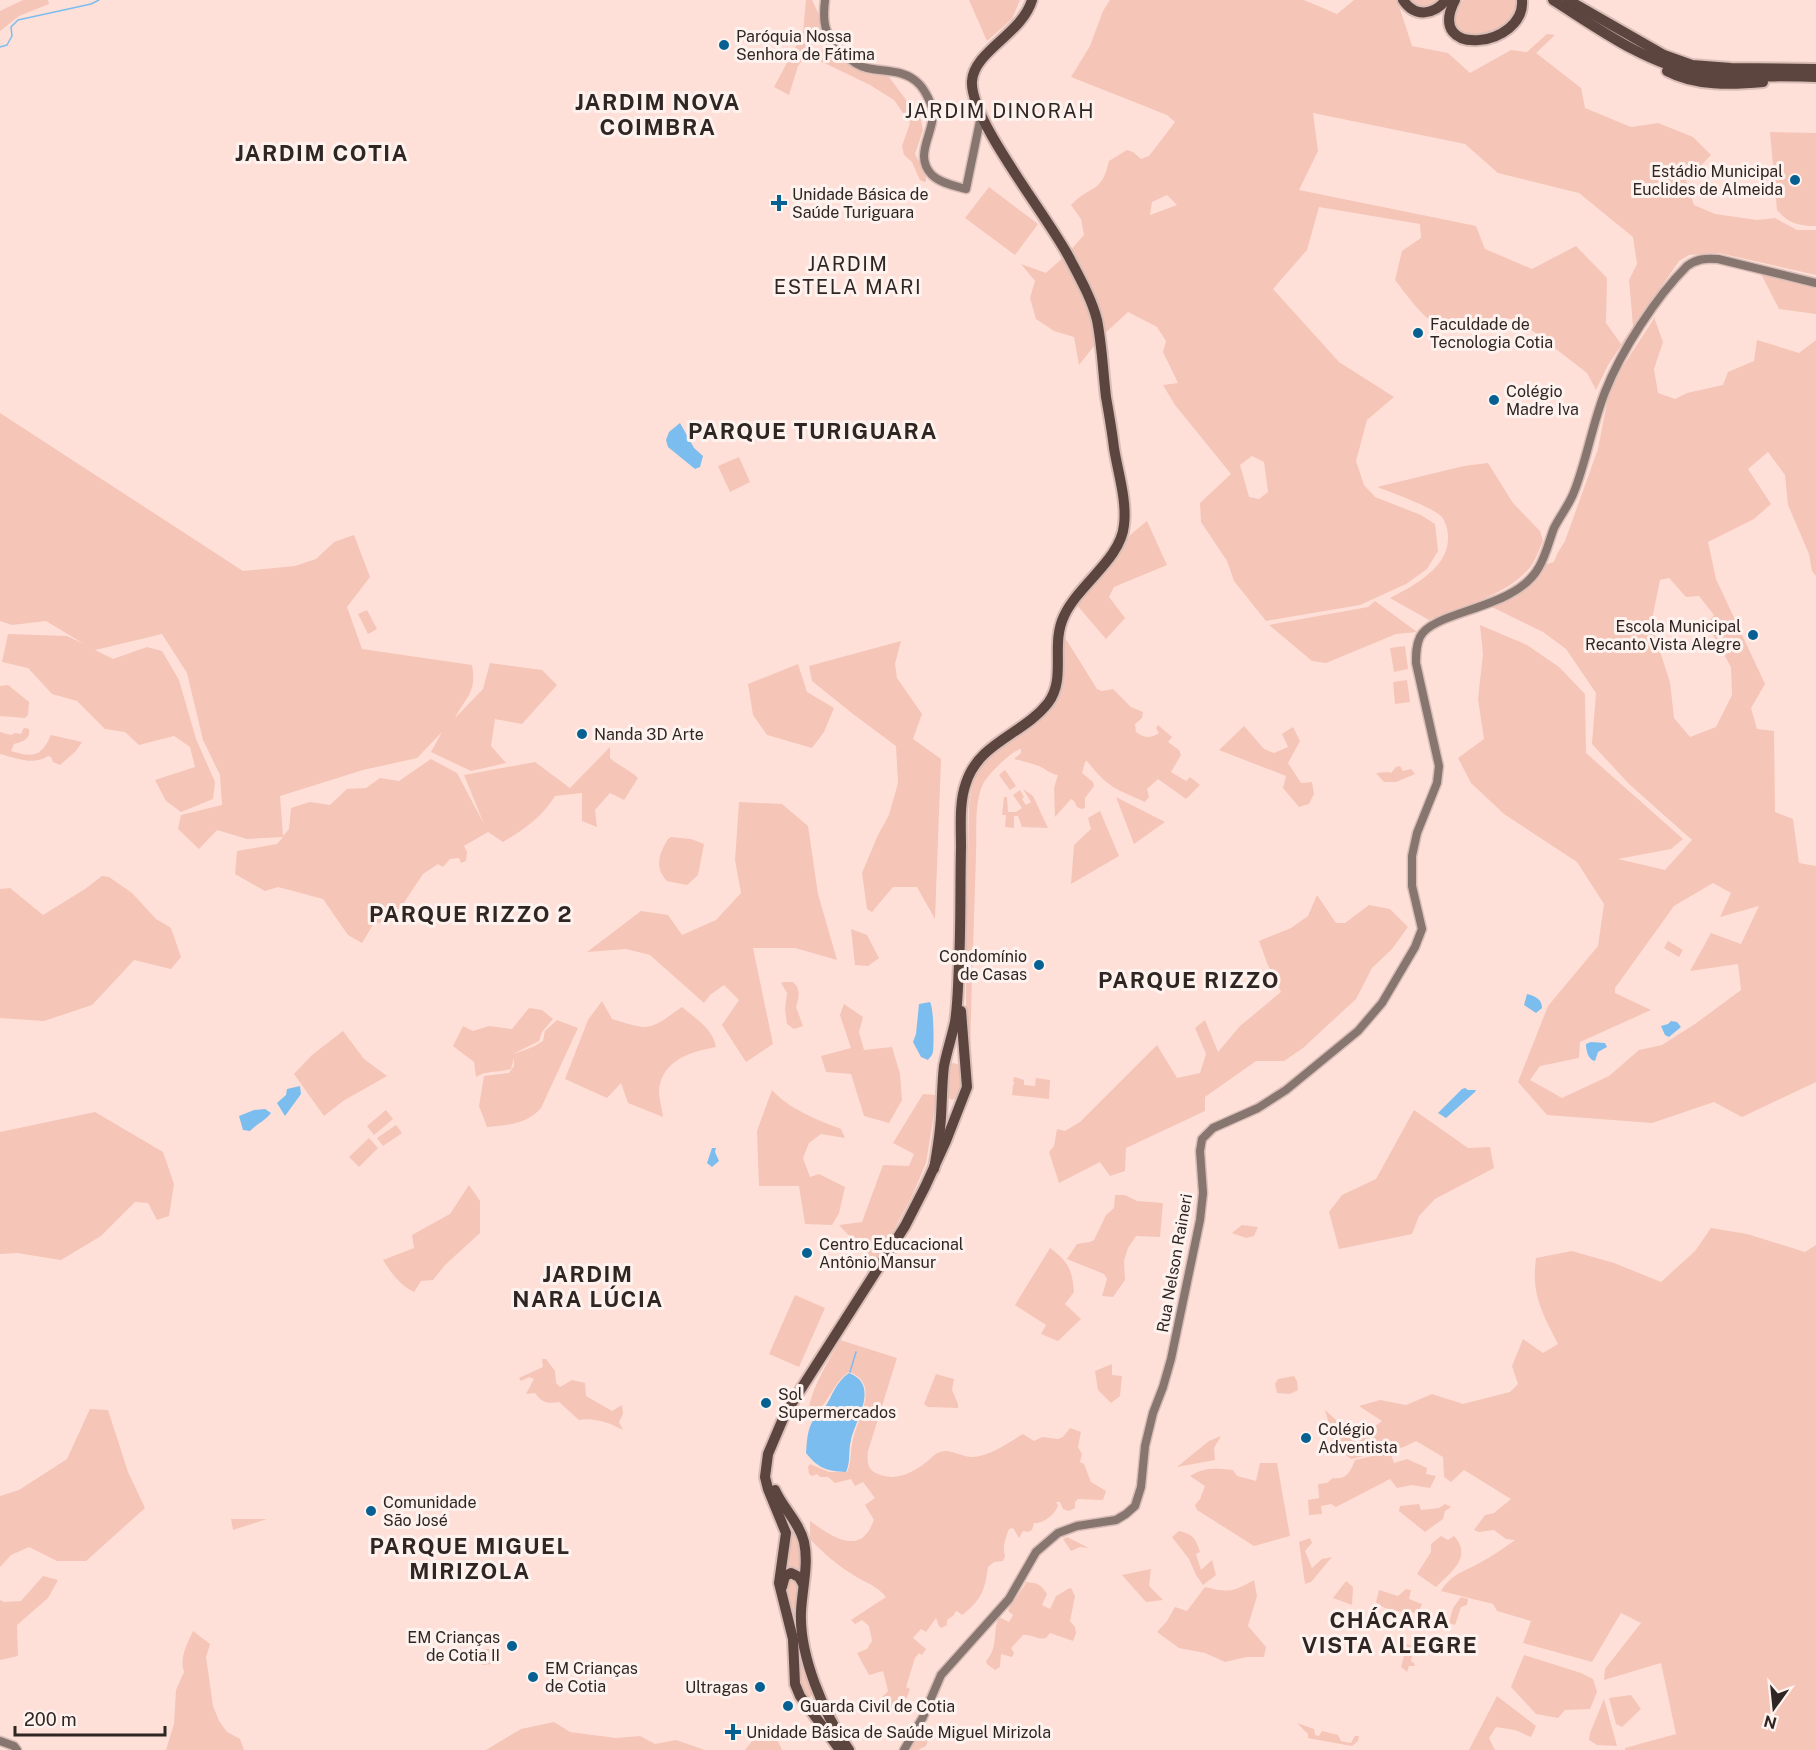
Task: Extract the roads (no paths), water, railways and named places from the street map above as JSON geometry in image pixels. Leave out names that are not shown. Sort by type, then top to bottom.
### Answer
[{"type":"highway","points":[[1021,21],[1026,0]]},
{"type":"highway","points":[[934,1169],[944,1077],[951,1059],[956,1015],[961,837],[966,782],[973,767],[988,750],[1037,714],[1050,701],[1058,683],[1057,636],[1063,618],[1077,596],[1107,562],[1124,530],[1125,523],[1097,320],[1089,297],[1060,240],[981,116],[972,91],[974,71],[986,55],[1021,21],[1032,0]]},
{"type":"highway","points":[[1403,0],[1414,11],[1429,13],[1439,8],[1446,0]]},
{"type":"highway","points":[[1455,0],[1448,17],[1451,29],[1459,38],[1478,41],[1512,26],[1521,13],[1522,0]]},
{"type":"highway","points":[[1545,0],[1591,24]]},
{"type":"highway","points":[[1553,0],[1632,51],[1672,74],[1689,79],[1721,84],[1744,84],[1798,76],[1816,76]]},
{"type":"highway","points":[[1568,0],[1664,55],[1692,65],[1816,69]]},
{"type":"highway","points":[[849,1750],[830,1720],[806,1656],[801,1613],[805,1564],[802,1535],[776,1493],[772,1484],[771,1467],[783,1430],[836,1335],[905,1226],[934,1169],[964,1099],[967,1087],[967,1068],[961,1022],[959,963]]},
{"type":"highway","points":[[951,1059],[967,1068]]},
{"type":"highway","points":[[942,1095],[951,1102],[964,1099]]},
{"type":"highway","points":[[836,1335],[828,1343],[785,1414],[768,1454],[765,1477],[786,1533],[779,1576],[782,1600],[793,1639],[795,1684],[807,1705],[840,1750]]},
{"type":"highway","points":[[782,1600],[783,1580],[788,1574],[799,1576],[803,1584]]},
{"type":"highway","points":[[807,1705],[814,1699],[818,1690]]},
{"type":"main road","points":[[825,0],[824,23],[828,38],[858,65],[900,73],[912,78],[920,85],[933,112],[924,162],[934,177],[966,189],[981,116]]},
{"type":"main road","name":"Rua Nelson Raineri","points":[[904,1750],[923,1717],[941,1675],[1009,1599],[1036,1552],[1052,1537],[1065,1530],[1120,1518],[1132,1510],[1138,1501],[1145,1446],[1171,1359],[1200,1220],[1203,1193],[1200,1151],[1202,1139],[1213,1128],[1269,1102],[1358,1031],[1382,1003],[1418,941],[1422,929],[1412,886],[1412,856],[1416,833],[1437,783],[1439,766],[1416,663],[1420,635],[1430,626],[1488,605],[1516,590],[1531,578],[1540,566],[1554,528],[1573,496],[1583,469],[1596,416],[1616,365],[1632,338],[1687,266],[1706,258],[1718,259],[1816,283]]},
{"type":"main road","points":[[0,1741],[14,1746],[17,1750]]},
{"type":"water","points":[[680,423],[694,448],[703,456],[700,467],[695,469],[668,447],[666,440],[669,432]]},
{"type":"water","points":[[1527,994],[1541,1002],[1542,1008],[1536,1013],[1524,1005]]},
{"type":"water","points":[[930,1002],[933,1019],[933,1053],[928,1060],[921,1057],[913,1042],[919,1004]]},
{"type":"water","points":[[1671,1021],[1677,1022],[1681,1027],[1669,1037],[1665,1035],[1661,1026]]},
{"type":"water","points":[[1605,1043],[1607,1047],[1598,1052],[1595,1061],[1589,1057],[1586,1049],[1586,1044]]},
{"type":"water","points":[[300,1086],[301,1094],[285,1116],[277,1103],[286,1095],[287,1089]]},
{"type":"water","points":[[1462,1089],[1476,1090],[1446,1118],[1438,1113]]},
{"type":"water","points":[[265,1109],[271,1113],[267,1118],[250,1131],[243,1130],[239,1116],[254,1110]]},
{"type":"water","points":[[712,1148],[716,1148],[715,1152],[719,1161],[712,1167],[707,1163]]},
{"type":"water","points":[[849,1373],[858,1378],[863,1386],[864,1403],[851,1440],[846,1472],[833,1471],[814,1462],[806,1453],[808,1435],[815,1418],[823,1410],[840,1381]]},
{"type":"waterway","points":[[0,47],[7,45],[12,36],[11,27],[18,20],[91,4],[99,0]]},
{"type":"waterway","points":[[850,1372],[856,1352]]},
{"type":"place","name":"Paróquia Nossa Senhora de Fátima","points":[[724,45]]},
{"type":"place","name":"Estádio Municipal Euclides de Almeida","points":[[1795,180]]},
{"type":"place","name":"Unidade Básica de Saúde Turiguara","points":[[779,203]]},
{"type":"place","name":"Faculdade de Tecnologia Cotia","points":[[1418,333]]},
{"type":"place","name":"Colégio Madre Iva","points":[[1494,400]]},
{"type":"place","name":"Escola Municipal Recanto Vista Alegre","points":[[1753,635]]},
{"type":"place","name":"Nanda 3D Arte","points":[[582,734]]},
{"type":"place","name":"Condomínio de Casas","points":[[1039,965]]},
{"type":"place","name":"Centro Educacional Antônio Mansur","points":[[807,1253]]},
{"type":"place","name":"Sol Supermercados","points":[[766,1403]]},
{"type":"place","name":"Colégio Adventista","points":[[1306,1438]]},
{"type":"place","name":"Comunidade São José","points":[[371,1511]]},
{"type":"place","name":"EM Crianças de Cotia II","points":[[512,1646]]},
{"type":"place","name":"EM Crianças de Cotia","points":[[533,1677]]},
{"type":"place","name":"Ultragas","points":[[760,1687]]},
{"type":"place","name":"Guarda Civil de Cotia","points":[[788,1706]]},
{"type":"place","name":"Unidade Básica de Saúde Miguel Mirizola","points":[[733,1732]]},
{"type":"district","name":"JARDIM DINORAH","points":[[1000,111]]},
{"type":"district","name":"JARDIM NOVA COIMBRA","points":[[658,114]]},
{"type":"district","name":"JARDIM COTIA","points":[[322,153]]},
{"type":"district","name":"JARDIM ESTELA MARI","points":[[848,276]]},
{"type":"district","name":"PARQUE TURIGUARA","points":[[813,431]]},
{"type":"district","name":"PARQUE RIZZO 2","points":[[471,914]]},
{"type":"district","name":"PARQUE RIZZO","points":[[1189,980]]},
{"type":"district","name":"JARDIM NARA LÚCIA","points":[[588,1286]]},
{"type":"district","name":"PARQUE MIGUEL MIRIZOLA","points":[[470,1559]]},
{"type":"district","name":"CHÁCARA VISTA ALEGRE","points":[[1390,1632]]}]
